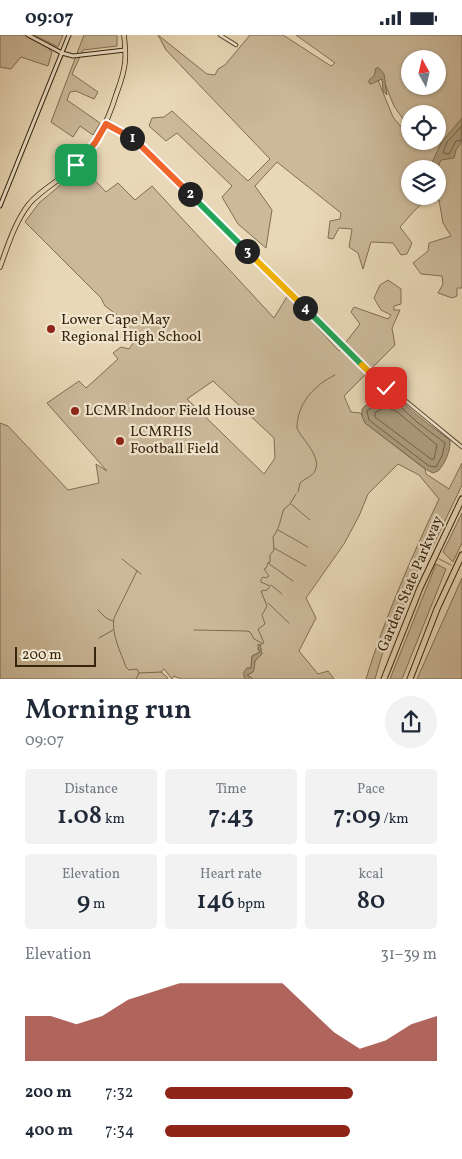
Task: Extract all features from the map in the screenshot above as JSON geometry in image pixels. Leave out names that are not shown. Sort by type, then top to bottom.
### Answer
[{"type":"highway","name":"Garden State Parkway","points":[[384,679],[430,565],[462,499]]},
{"type":"highway","points":[[410,679],[437,609],[462,555]]},
{"type":"main road","points":[[0,267],[24,211],[40,193],[80,161],[95,143],[106,124],[123,77],[124,35]]},
{"type":"street","points":[[28,35],[62,53],[81,56],[125,51]]},
{"type":"street","points":[[0,206],[69,35]]},
{"type":"street","points":[[220,35],[236,45]]},
{"type":"street","points":[[106,124],[138,143],[380,382],[462,447]]},
{"type":"shaded area","points":[[0,35],[25,35],[47,47],[52,52],[48,66],[21,57],[11,69],[0,67]]},
{"type":"shaded area","points":[[34,35],[63,35],[58,47]]},
{"type":"shaded area","points":[[84,35],[117,35],[117,46],[83,50],[72,74],[98,92],[94,99],[76,91],[70,92],[67,100],[100,123],[93,135],[80,126],[73,137],[51,122]]},
{"type":"shaded area","points":[[158,35],[207,74],[215,75],[218,69],[225,65],[250,35],[283,35],[331,66],[335,63],[296,35],[462,35],[462,288],[457,288],[457,296],[452,298],[438,293],[443,284],[442,276],[421,274],[413,263],[428,251],[429,243],[451,236],[443,223],[440,205],[446,205],[446,160],[401,160],[401,205],[420,205],[400,227],[412,243],[407,254],[401,255],[393,243],[371,242],[363,269],[358,253],[349,247],[352,229],[339,228],[333,239],[328,238],[330,221],[340,219],[341,213],[277,162],[255,186],[272,210],[266,248],[238,224],[222,197],[232,186],[177,133],[166,141],[149,126],[152,118],[164,117],[172,111],[248,181],[270,159],[166,50]]},
{"type":"shaded area","points":[[82,167],[106,192],[118,183],[135,200],[152,186],[274,318],[288,295],[339,351],[360,324],[351,312],[354,307],[388,319],[391,315],[381,310],[374,298],[380,285],[388,280],[401,289],[401,304],[394,306],[394,310],[400,310],[392,328],[395,345],[344,396],[351,412],[361,413],[365,423],[425,469],[426,474],[449,489],[462,463],[462,485],[430,552],[425,552],[382,655],[375,679],[366,679],[381,633],[439,499],[419,475],[398,464],[368,494],[344,544],[306,598],[316,618],[299,651],[318,674],[328,671],[334,679],[253,679],[247,675],[253,672],[255,661],[262,654],[260,645],[258,649],[260,652],[252,656],[251,668],[247,668],[244,676],[246,679],[181,679],[174,676],[172,679],[164,669],[161,672],[168,679],[0,679],[0,423],[8,426],[68,490],[99,483],[96,464],[107,471],[47,403],[79,381],[86,388],[118,359],[113,353],[121,347],[129,349],[136,339],[123,330],[129,324],[105,306],[101,298],[25,222],[39,203]],"holes":[[[213,381],[274,438],[275,458],[264,474],[187,399]]]},
{"type":"shaded area","points":[[462,513],[462,543],[453,562],[443,552]]},
{"type":"shaded area","points":[[436,564],[446,569],[402,679],[390,679]]},
{"type":"shaded area","points":[[462,578],[462,679],[417,679]]},
{"type":"water","points":[[376,68],[379,68],[384,74],[387,95],[383,91],[382,79],[371,84],[369,83],[369,80],[374,76]]},
{"type":"water","points":[[462,118],[461,143],[456,150],[454,158],[433,160],[438,150],[446,150],[446,137]]},
{"type":"water","points":[[385,395],[400,401],[450,440],[447,457],[438,471],[433,473],[427,470],[365,423],[362,409]]},
{"type":"water","points":[[258,644],[262,654],[255,661],[253,671],[247,675],[253,679],[246,679],[244,673],[247,668],[251,668],[252,656],[260,652]]},
{"type":"waterway","points":[[298,492],[300,483],[314,473],[316,465],[314,454],[297,428],[300,411],[308,396],[320,384],[335,375]]},
{"type":"waterway","points":[[260,645],[264,643],[258,629],[265,624],[262,615],[267,606],[261,591],[267,590],[270,586],[261,582],[261,579],[269,576],[264,569],[270,562],[270,555],[274,550],[273,537],[279,527],[284,509],[290,504],[296,494]]},
{"type":"waterway","points":[[291,504],[310,520]]},
{"type":"waterway","points":[[278,530],[308,547]]},
{"type":"waterway","points":[[274,548],[306,566]]},
{"type":"waterway","points":[[122,559],[141,574]]},
{"type":"waterway","points":[[439,559],[451,565]]},
{"type":"waterway","points":[[268,563],[293,581]]},
{"type":"waterway","points":[[137,571],[114,618],[113,624],[117,643],[126,667],[129,670],[137,669],[139,673]]},
{"type":"waterway","points":[[271,585],[282,594]]},
{"type":"waterway","points":[[268,603],[289,623]]},
{"type":"waterway","points":[[98,610],[106,618],[113,621]]},
{"type":"waterway","points":[[99,638],[113,630]]},
{"type":"waterway","points":[[194,630],[247,631],[250,632],[254,639],[262,643]]},
{"type":"waterway","points":[[136,679],[139,673],[162,672]]},
{"type":"place","name":"Lower Cape May Regional High School","points":[[51,329]]},
{"type":"place","name":"LCMR Indoor Field House","points":[[75,411]]},
{"type":"place","name":"LCMRHS Football Field","points":[[120,441]]},
{"type":"route","points":[[76,165],[95,143],[106,124],[134,139],[386,388]]}]
